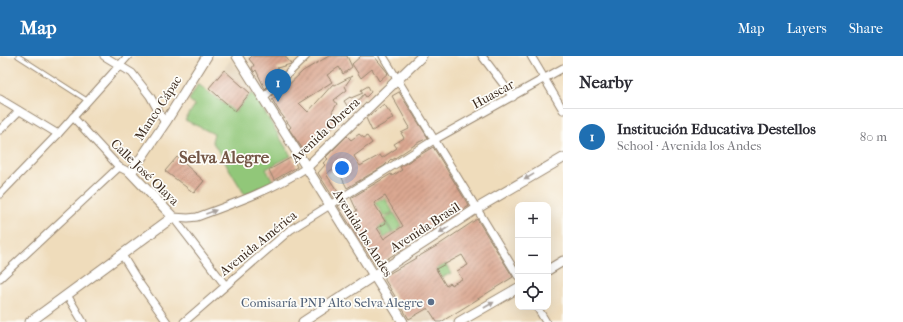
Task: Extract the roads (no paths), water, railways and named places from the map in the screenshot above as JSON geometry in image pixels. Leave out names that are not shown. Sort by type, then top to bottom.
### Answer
[{"type":"street","points":[[104,56],[132,73],[150,96],[166,123]]},
{"type":"street","points":[[0,194],[58,134],[128,56]]},
{"type":"street","name":"Manco Cápac","points":[[131,173],[166,123],[207,56]]},
{"type":"street","name":"Avenida los Andes","points":[[237,56],[403,322]]},
{"type":"street","points":[[263,98],[306,56]]},
{"type":"street","points":[[382,56],[517,274]]},
{"type":"street","name":"Avenida Obrera","points":[[173,217],[197,217],[253,197],[278,185],[306,168],[422,56]]},
{"type":"street","points":[[482,56],[513,97]]},
{"type":"street","points":[[530,56],[563,110]]},
{"type":"street","name":"Huascar","points":[[434,140],[563,68]]},
{"type":"street","points":[[0,99],[58,134]]},
{"type":"street","points":[[0,130],[19,111]]},
{"type":"street","name":"Calle José Olaya","points":[[73,117],[119,167],[131,173],[173,217],[225,285]]},
{"type":"street","name":"Avenida América","points":[[184,322],[290,230],[434,140]]},
{"type":"street","name":"Avenida Brasil","points":[[303,322],[476,209],[563,158]]},
{"type":"street","points":[[0,278],[119,167]]},
{"type":"street","points":[[30,322],[173,217]]},
{"type":"street","points":[[122,255],[140,284],[168,322]]},
{"type":"street","points":[[551,268],[563,261]]},
{"type":"street","points":[[459,322],[515,290]]},
{"type":"street","points":[[68,295],[83,322]]},
{"type":"street","points":[[539,310],[546,322]]},
{"type":"lane","points":[[18,56],[88,101]]},
{"type":"place","name":"Institución Educativa Destellos","points":[[278,102]]},
{"type":"place","name":"Comisaría PNP Alto Selva Alegre","points":[[431,302]]},
{"type":"district","name":"Selva Alegre","points":[[224,157]]}]
